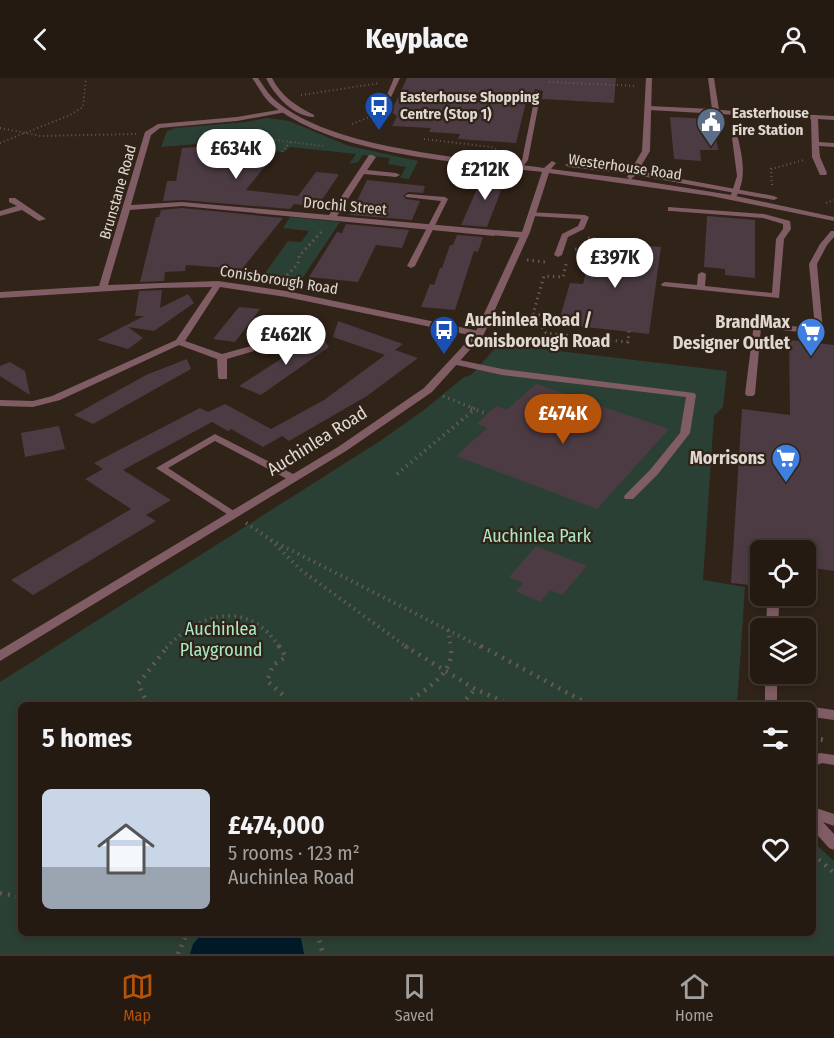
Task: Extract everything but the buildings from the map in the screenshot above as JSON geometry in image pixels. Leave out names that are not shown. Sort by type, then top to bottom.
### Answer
[{"type":"street","name":"Westerhouse Road","points":[[255,78],[261,91],[284,111],[311,124],[360,142],[408,152],[549,167],[633,172],[834,212]]},
{"type":"street","name":"Westerhouse Road","points":[[269,78],[276,92],[301,111],[359,133],[523,164]]},
{"type":"street","points":[[630,181],[646,151],[649,78]]},
{"type":"street","points":[[711,78],[716,112]]},
{"type":"street","points":[[649,108],[834,118]]},
{"type":"street","name":"Brunstane Road","points":[[104,288],[148,134],[158,126],[237,119],[284,111]]},
{"type":"street","points":[[814,118],[816,157],[823,173]]},
{"type":"street","points":[[814,144],[834,145]]},
{"type":"street","points":[[332,218],[372,157]]},
{"type":"street","name":"Westerhouse Road","points":[[549,167],[630,181],[736,194],[834,219]]},
{"type":"street","name":"Auchinlea Road","points":[[0,656],[342,449],[428,390],[479,334],[524,235],[549,167]]},
{"type":"street","points":[[363,171],[396,175]]},
{"type":"street","points":[[12,200],[42,219]]},
{"type":"street","name":"Drochil Street","points":[[128,208],[182,204],[524,235]]},
{"type":"street","points":[[0,214],[23,207]]},
{"type":"street","points":[[0,403],[33,404],[56,398],[179,342],[218,284]]},
{"type":"street","name":"Conisborough Road","points":[[0,295],[218,284],[262,290],[479,334]]},
{"type":"street","points":[[179,342],[222,357],[251,350]]},
{"type":"street","points":[[222,357],[223,377]]},
{"type":"lane","points":[[383,108],[396,80]]},
{"type":"lane","points":[[523,164],[538,92]]},
{"type":"lane","points":[[735,138],[741,168],[736,194]]},
{"type":"lane","points":[[408,196],[445,199],[411,266]]},
{"type":"lane","points":[[665,284],[776,296],[780,239],[787,229],[787,223],[764,216],[671,209]]},
{"type":"lane","points":[[532,214],[585,217],[581,227],[565,236],[558,255]]},
{"type":"lane","points":[[750,394],[757,325],[819,331],[813,264],[824,244],[834,233]]},
{"type":"lane","points":[[701,288],[702,274]]},
{"type":"lane","points":[[455,362],[502,372],[691,395],[685,433],[654,472],[629,498]]},
{"type":"lane","points":[[233,514],[161,468],[215,437],[293,478]]},
{"type":"lane","points":[[772,618],[773,607]]},
{"type":"lane","points":[[771,684],[771,702]]},
{"type":"lane","points":[[816,712],[834,715]]},
{"type":"lane","points":[[816,760],[820,758],[834,760]]},
{"type":"lane","points":[[816,814],[834,820]]},
{"type":"lane","points":[[816,823],[834,844]]},
{"type":"path","points":[[0,143],[70,115],[82,106],[86,78]]},
{"type":"path","points":[[283,98],[396,80]]},
{"type":"path","points":[[549,82],[649,87]]},
{"type":"path","points":[[359,133],[370,130],[351,124],[381,112],[383,108]]},
{"type":"path","points":[[0,128],[41,136],[148,134]]},
{"type":"path","points":[[223,134],[324,146]]},
{"type":"path","points":[[282,152],[290,142]]},
{"type":"path","points":[[773,192],[771,169],[816,157]]},
{"type":"path","points":[[826,203],[834,200]]},
{"type":"path","points":[[262,290],[273,282],[284,279],[298,264],[299,256],[318,238],[332,218]]},
{"type":"path","points":[[565,236],[633,242],[633,244]]},
{"type":"path","points":[[572,249],[588,250],[585,261],[589,262]]},
{"type":"path","points":[[561,282],[566,263]]},
{"type":"path","points":[[533,314],[544,276],[563,277]]},
{"type":"path","points":[[533,314],[560,317]]},
{"type":"path","points":[[533,314],[546,333],[628,342],[629,331]]},
{"type":"path","points":[[428,390],[487,414]]},
{"type":"path","points":[[398,474],[475,409]]},
{"type":"path","points":[[233,514],[271,540],[448,629],[584,702]]},
{"type":"path","points":[[271,540],[301,570],[395,640],[475,689],[504,702]]},
{"type":"path","points":[[147,702],[138,684],[172,643],[193,627],[216,618],[233,615],[249,618],[264,626],[286,657],[273,665],[267,681],[283,696],[282,702]]},
{"type":"path","points":[[409,702],[447,671],[452,656],[448,629]]},
{"type":"path","points":[[464,702],[475,689]]},
{"type":"path","points":[[816,857],[834,873]]},
{"type":"path","points":[[0,893],[18,896]]},
{"type":"path","points":[[178,954],[186,936]]},
{"type":"path","points":[[318,936],[323,954]]},
{"type":"green space","points":[[267,118],[289,121],[349,146],[418,161],[409,179],[400,178],[406,167],[388,164],[390,158],[363,155],[358,162],[349,164],[356,154],[290,147],[284,152],[197,144],[161,147],[167,131],[175,128]]},
{"type":"green space","points":[[290,217],[340,222],[296,288],[258,283],[288,241],[301,242],[309,231],[283,228]]},
{"type":"green space","name":"Auchinlea Park","points":[[499,344],[727,371],[723,407],[714,416],[703,580],[745,587],[737,702],[18,702],[18,936],[816,936],[816,845],[834,861],[834,954],[0,954],[0,682],[380,441],[424,410],[464,377],[471,375]]},
{"type":"water","points":[[200,936],[301,936],[304,954],[190,954],[193,944]]},
{"type":"place","name":"Easterhouse Shopping Centre (Stop 1)","points":[[379,132]]},
{"type":"place","name":"Easterhouse Fire Station","points":[[711,148]]},
{"type":"place","name":"Auchinlea Road / Conisborough Road","points":[[444,356]]},
{"type":"place","name":"BrandMax Designer Outlet","points":[[811,358]]},
{"type":"place","name":"Morrisons","points":[[786,484]]},
{"type":"park label","name":"Auchinlea Playground","points":[[221,639]]}]
